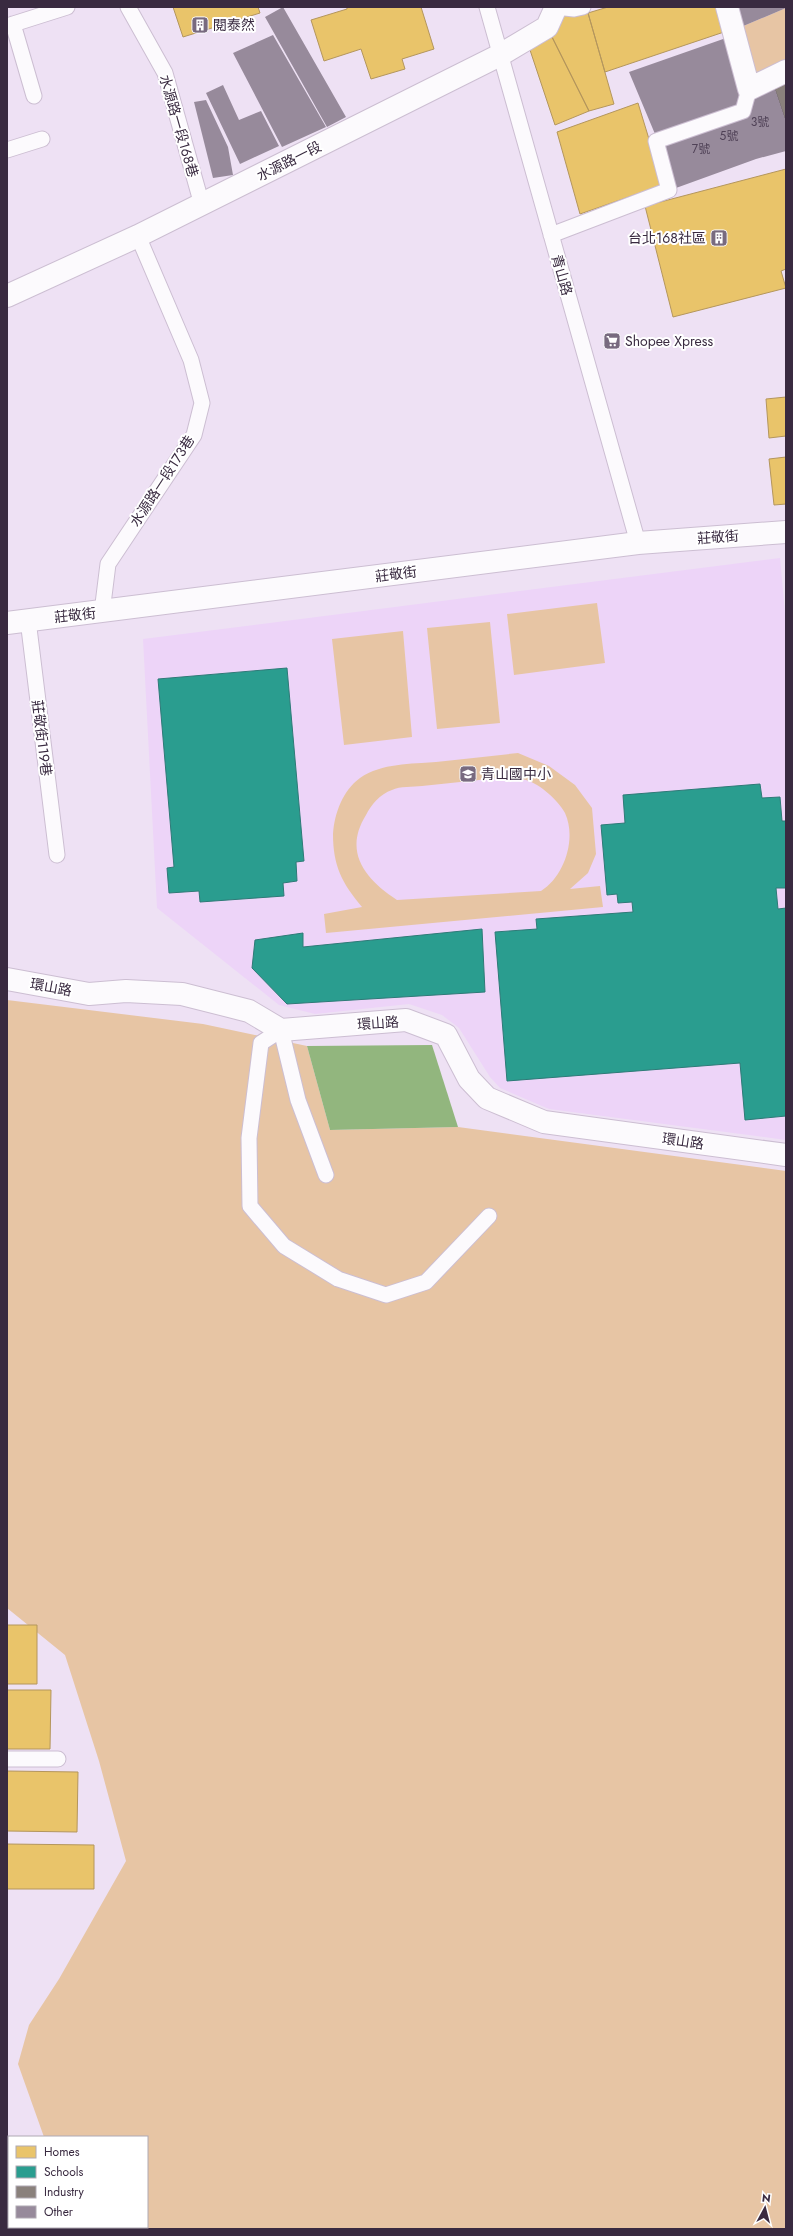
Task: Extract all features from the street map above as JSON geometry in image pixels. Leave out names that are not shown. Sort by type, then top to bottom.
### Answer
[{"type":"street","name":"水源路一段","points":[[7,296],[202,206],[500,55],[547,27],[556,7]]},
{"type":"street","points":[[727,7],[750,89],[786,71]]},
{"type":"street","name":"莊敬街","points":[[17,622],[638,543],[786,532]]},
{"type":"street","name":"環山路","points":[[7,979],[89,994],[126,991],[182,994],[250,1011],[281,1030],[406,1020],[446,1035],[469,1079],[487,1098],[544,1122],[786,1155]]},
{"type":"lane","points":[[34,96],[10,25],[67,7]]},
{"type":"lane","name":"水源路一段168巷","points":[[128,7],[165,73],[202,206]]},
{"type":"lane","name":"青山路","points":[[487,7],[638,543]]},
{"type":"lane","points":[[556,7],[574,9],[583,7]]},
{"type":"lane","points":[[551,235],[669,190],[656,141],[744,111],[750,89]]},
{"type":"lane","points":[[7,150],[42,139]]},
{"type":"lane","name":"水源路一段173巷","points":[[102,612],[108,564],[194,435],[202,403],[191,360],[138,236]]},
{"type":"lane","name":"莊敬街119巷","points":[[17,622],[57,855]]},
{"type":"lane","points":[[326,1175],[298,1100],[281,1030],[262,1043],[249,1138],[249,1176],[250,1206],[284,1246],[338,1279],[386,1295],[426,1282],[489,1216]]},
{"type":"lane","points":[[7,1759],[58,1759]]},
{"type":"shaded area","points":[[786,8],[786,62],[755,78],[741,27]]},
{"type":"shaded area","name":"青山國中小","points":[[780,558],[786,624],[786,1140],[549,1109],[500,1088],[490,1077],[459,1028],[442,1015],[409,1004],[315,1014],[279,1005],[157,908],[143,639]]},
{"type":"shaded area","points":[[597,603],[605,663],[514,675],[507,614]]},
{"type":"shaded area","points":[[490,622],[500,723],[437,729],[427,628]]},
{"type":"shaded area","points":[[403,631],[412,737],[344,745],[332,639]]},
{"type":"shaded area","points":[[518,753],[549,766],[575,785],[592,808],[596,854],[588,873],[570,889],[600,886],[603,907],[326,933],[324,914],[362,907],[349,890],[340,874],[333,845],[335,818],[340,803],[354,783],[360,778],[378,769],[397,765]],"holes":[[[507,777],[526,780],[543,789],[562,808],[568,823],[570,834],[569,845],[562,867],[556,877],[541,891],[397,900],[375,883],[367,874],[357,853],[359,828],[373,804],[384,794],[403,787]]]},
{"type":"shaded area","points":[[7,1000],[203,1024],[307,1046],[330,1130],[458,1127],[786,1171],[786,2229],[39,2229],[148,2228],[148,2136],[44,2136],[18,2064],[29,2025],[59,1979],[126,1861],[99,1761],[65,1655],[7,1608]]},
{"type":"shaded area","points":[[432,1045],[458,1127],[330,1130],[307,1046]]},
{"type":"building: Homes","name":"閱泰然","points":[[173,7],[258,7],[260,13],[183,37]]},
{"type":"building: Homes","points":[[347,7],[421,7],[434,49],[402,59],[405,69],[371,79],[361,49],[324,61],[311,20],[347,9]]},
{"type":"building: Homes","points":[[608,7],[719,7],[724,32],[605,72],[588,13]]},
{"type":"building: Homes","points":[[588,13],[614,104],[589,111],[550,33],[564,15]]},
{"type":"building: Homes","points":[[550,33],[589,111],[555,125],[529,47]]},
{"type":"building: Homes","points":[[638,103],[663,185],[580,214],[557,132]]},
{"type":"building: Homes","name":"台北168社區","points":[[786,169],[786,269],[781,271],[786,288],[673,317],[645,206]]},
{"type":"building: Homes","points":[[786,397],[786,436],[769,438],[766,399]]},
{"type":"building: Homes","points":[[786,457],[786,504],[774,505],[769,459]]},
{"type":"building: Homes","points":[[7,1625],[37,1625],[37,1684],[7,1684]]},
{"type":"building: Homes","points":[[7,1690],[51,1690],[50,1749],[7,1749]]},
{"type":"building: Homes","points":[[7,1771],[78,1772],[77,1832],[7,1831]]},
{"type":"building: Homes","points":[[7,1844],[94,1845],[94,1889],[7,1889]]},
{"type":"building: Schools","points":[[287,668],[304,861],[296,862],[297,881],[283,883],[284,896],[200,902],[199,891],[169,893],[167,868],[174,867],[158,679]]},
{"type":"building: Schools","points":[[760,784],[762,798],[780,797],[782,821],[786,821],[786,888],[776,888],[778,909],[786,908],[786,1116],[745,1120],[740,1063],[507,1081],[495,932],[537,929],[536,919],[633,912],[632,902],[618,903],[617,894],[607,895],[601,825],[625,823],[623,795]]},
{"type":"building: Schools","points":[[482,929],[485,992],[287,1004],[252,968],[255,940],[303,933],[303,947]]},
{"type":"building: Industry","points":[[786,80],[786,122],[774,86]]},
{"type":"building: Other","points":[[283,7],[346,117],[327,127],[265,17]]},
{"type":"building: Other","points":[[735,7],[786,7],[786,8],[741,27]]},
{"type":"building: Other","points":[[273,35],[326,127],[282,147],[233,53]]},
{"type":"building: Other","points":[[726,38],[743,88],[737,107],[655,134],[629,72]]},
{"type":"building: Other","points":[[223,85],[239,120],[261,111],[279,146],[240,164],[206,93]]},
{"type":"building: Other","points":[[774,86],[786,122],[786,151],[756,159],[676,188],[665,144],[744,119],[754,92]]},
{"type":"building: Other","points":[[206,100],[228,147],[233,175],[213,178],[194,102]]},
{"type":"place","name":"閱泰然","points":[[200,25]]},
{"type":"place","name":"台北168社區","points":[[719,238]]},
{"type":"place","name":"Shopee Xpress","points":[[612,341]]},
{"type":"place","name":"青山國中小","points":[[468,774]]}]
